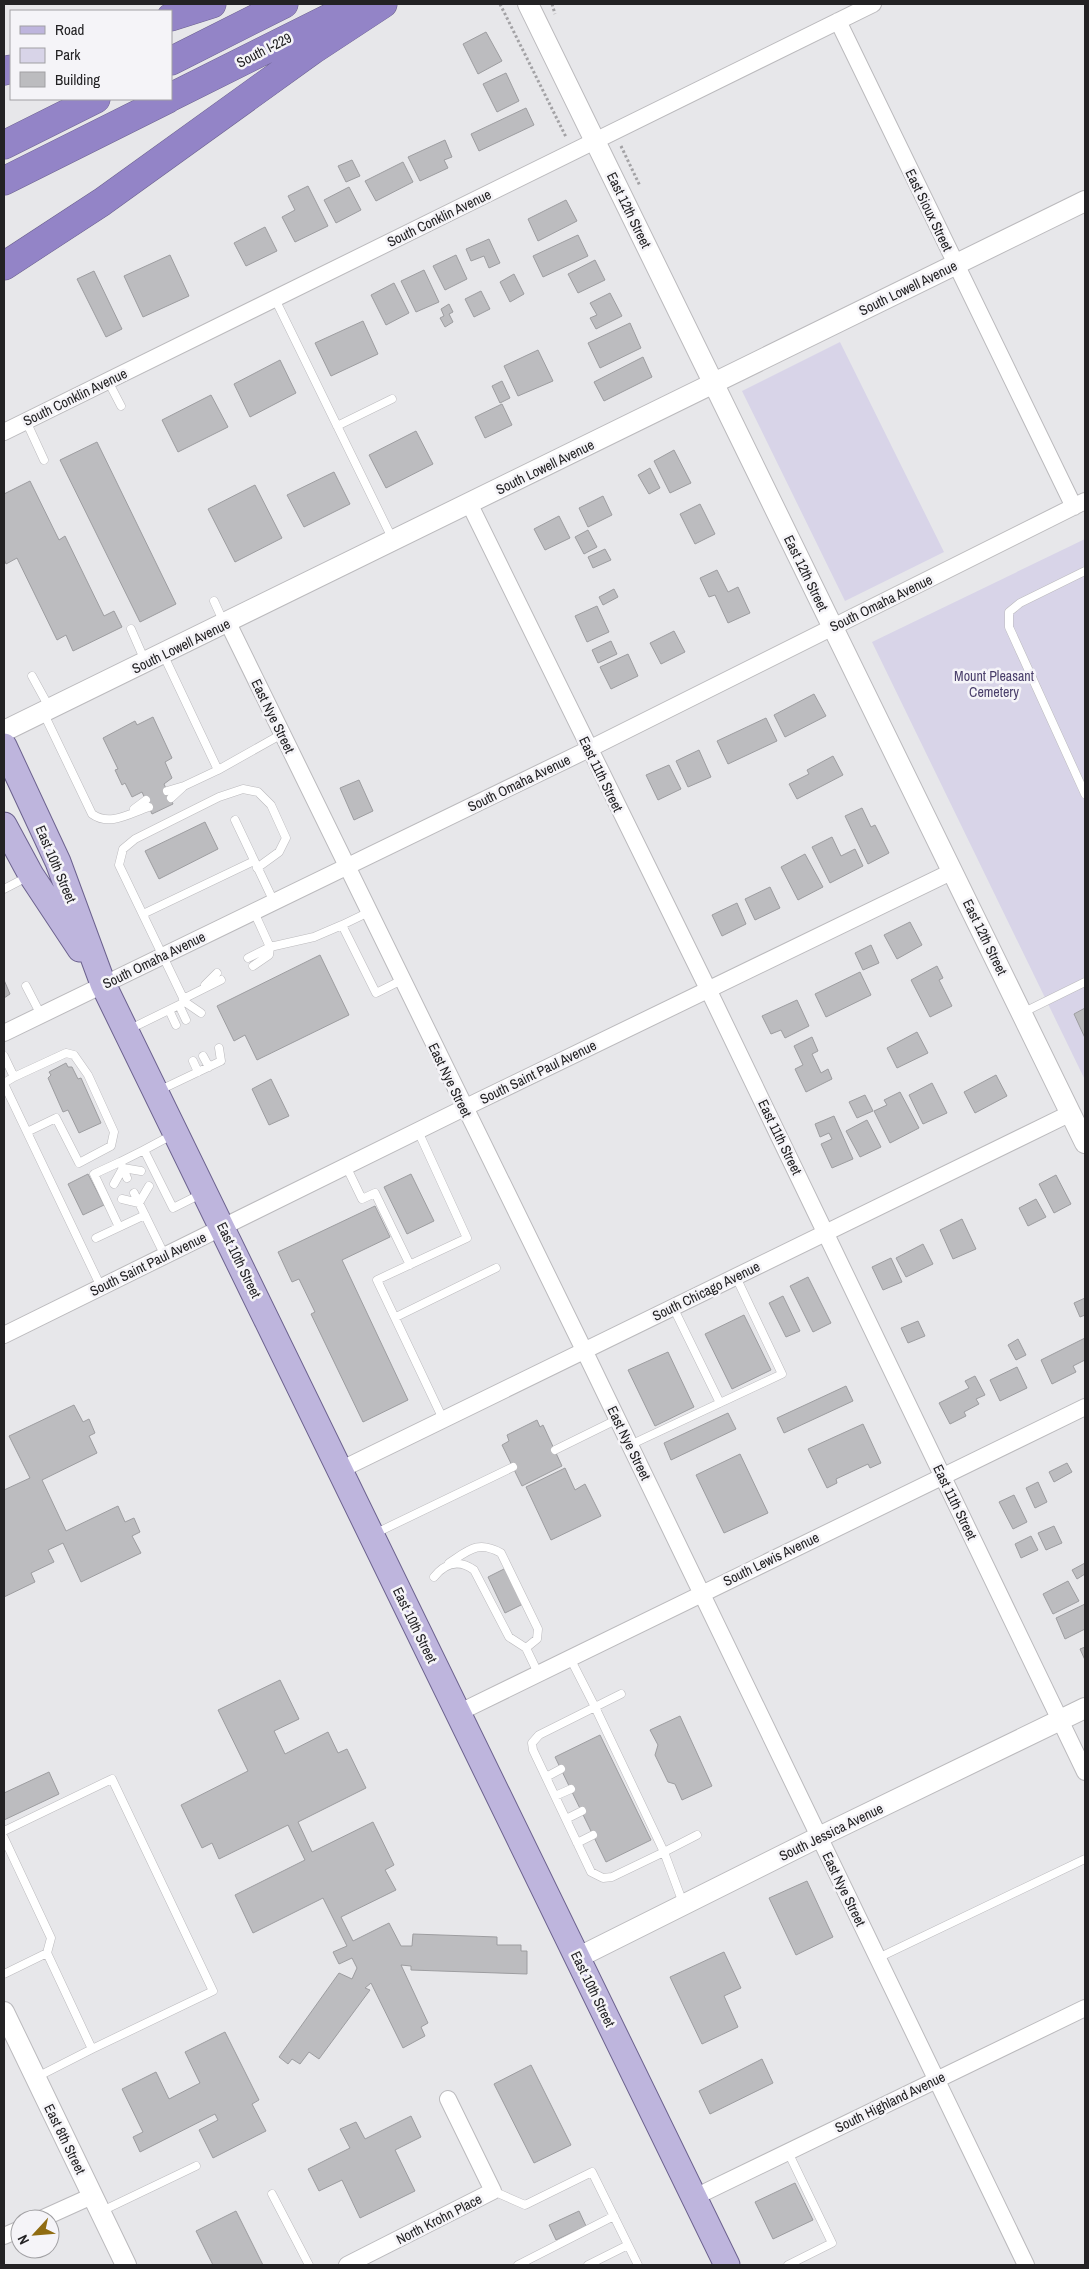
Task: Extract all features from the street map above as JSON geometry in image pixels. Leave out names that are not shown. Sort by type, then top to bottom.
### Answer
[{"type":"highway","points":[[172,17],[212,4]]},
{"type":"highway","points":[[172,60],[284,4]]},
{"type":"highway","name":"South I-229","points":[[172,96],[357,4]]},
{"type":"highway","points":[[4,266],[102,202],[313,50],[383,4]]},
{"type":"highway","points":[[4,145],[94,100]]},
{"type":"highway","points":[[4,181],[166,100]]},
{"type":"main road","name":"East 10th Street","points":[[4,746],[58,862],[103,984],[727,2265]]},
{"type":"main road","name":"East 10th Street","points":[[4,825],[31,875],[103,984]]},
{"type":"street","name":"East 12th Street","points":[[528,4],[1085,1143]]},
{"type":"street","name":"South Conklin Avenue","points":[[4,432],[873,4]]},
{"type":"street","name":"East Sioux Street","points":[[838,21],[955,265],[1080,504]]},
{"type":"street","name":"South Lowell Avenue","points":[[4,731],[470,505],[1085,201]]},
{"type":"street","name":"South Omaha Avenue","points":[[4,1033],[589,749],[1080,504]]},
{"type":"street","name":"East 11th Street","points":[[470,505],[826,1232],[1085,1772]]},
{"type":"street","name":"East Nye Street","points":[[226,624],[282,734],[618,1419],[1026,2265]]},
{"type":"street","name":"South Saint Paul Avenue","points":[[4,1335],[464,1108],[953,871]]},
{"type":"street","name":"South Chicago Avenue","points":[[340,1470],[1071,1113]]},
{"type":"street","name":"South Lewis Avenue","points":[[458,1713],[1085,1407]]},
{"type":"street","name":"South Jessica Avenue","points":[[577,1958],[819,1837],[1085,1708]]},
{"type":"street","name":"South Highland Avenue","points":[[695,2197],[1085,2008]]},
{"type":"street","name":"East 8th Street","points":[[4,2012],[126,2265]]},
{"type":"street","name":"North Krohn Place","points":[[347,2265],[493,2191],[448,2099]]},
{"type":"street","points":[[60,2214],[96,2204]]},
{"type":"lane","points":[[275,299],[394,542]]},
{"type":"lane","points":[[108,381],[121,406]]},
{"type":"lane","points":[[337,426],[392,399]]},
{"type":"lane","points":[[26,421],[44,460]]},
{"type":"lane","points":[[1085,571],[1020,603],[1009,612],[1008,627],[1082,778],[1085,794]]},
{"type":"lane","points":[[214,601],[226,624]]},
{"type":"lane","points":[[131,629],[154,659],[218,770]]},
{"type":"lane","points":[[32,676],[92,814],[100,820],[114,820],[147,804]]},
{"type":"lane","points":[[169,794],[218,770],[282,734]]},
{"type":"lane","points":[[143,914],[279,852],[286,838],[271,805],[258,792],[243,789],[219,797],[135,839],[123,848],[119,865],[143,914],[164,956],[183,1002],[186,1020]]},
{"type":"lane","points":[[235,820],[274,902]]},
{"type":"lane","points":[[4,889],[31,875]]},
{"type":"lane","points":[[253,966],[269,955],[270,947],[254,912]]},
{"type":"lane","points":[[248,958],[270,947],[314,937],[369,912]]},
{"type":"lane","points":[[342,925],[376,993],[402,980]]},
{"type":"lane","points":[[126,1030],[183,1002],[219,976]]},
{"type":"lane","points":[[1022,1013],[1085,982]]},
{"type":"lane","points":[[26,986],[41,1015]]},
{"type":"lane","points":[[183,1002],[202,1013]]},
{"type":"lane","points":[[168,1010],[176,1025]]},
{"type":"lane","points":[[156,1092],[221,1061],[219,1048]]},
{"type":"lane","points":[[27,1132],[56,1118],[79,1163],[111,1146],[114,1132],[88,1076],[74,1056],[66,1052],[4,1083],[27,1132],[101,1287]]},
{"type":"lane","points":[[4,1056],[14,1077]]},
{"type":"lane","points":[[204,1056],[209,1067]]},
{"type":"lane","points":[[193,1061],[198,1072]]},
{"type":"lane","points":[[418,1131],[467,1238],[378,1280],[443,1419]]},
{"type":"lane","points":[[120,1228],[94,1174],[121,1165],[176,1133]]},
{"type":"lane","points":[[144,1150],[172,1208],[205,1191]]},
{"type":"lane","points":[[121,1165],[141,1171]]},
{"type":"lane","points":[[121,1165],[127,1178]]},
{"type":"lane","points":[[114,1184],[121,1165]]},
{"type":"lane","points":[[346,1166],[362,1199],[374,1192],[410,1265]]},
{"type":"lane","points":[[139,1203],[149,1186]]},
{"type":"lane","points":[[134,1193],[164,1256]]},
{"type":"lane","points":[[122,1199],[139,1203]]},
{"type":"lane","points":[[96,1238],[145,1215]]},
{"type":"lane","points":[[396,1317],[496,1268]]},
{"type":"lane","points":[[630,1445],[782,1374],[736,1276]]},
{"type":"lane","points":[[673,1307],[720,1403]]},
{"type":"lane","points":[[555,1450],[618,1419]]},
{"type":"lane","points":[[372,1535],[513,1467]]},
{"type":"lane","points":[[434,1577],[441,1568],[477,1546],[490,1547],[501,1553],[538,1629],[537,1639],[526,1648]]},
{"type":"lane","points":[[449,1563],[467,1565],[474,1570],[509,1637],[526,1648],[538,1673]]},
{"type":"lane","points":[[570,1658],[595,1708],[618,1765],[641,1812],[664,1852],[684,1905]]},
{"type":"lane","points":[[621,1694],[539,1735],[532,1743],[533,1750],[591,1872],[603,1878],[612,1877],[697,1835]]},
{"type":"lane","points":[[546,1777],[561,1769]]},
{"type":"lane","points":[[4,1831],[112,1779],[213,1990],[35,2078]]},
{"type":"lane","points":[[555,1796],[570,1789]]},
{"type":"lane","points":[[566,1819],[582,1811]]},
{"type":"lane","points":[[577,1843],[593,1835]]},
{"type":"lane","points":[[4,1838],[51,1938],[47,1954],[92,2049]]},
{"type":"lane","points":[[878,1958],[1085,1858]]},
{"type":"lane","points":[[4,1974],[47,1954]]},
{"type":"lane","points":[[788,2152],[832,2243],[788,2265]]},
{"type":"lane","points":[[96,2204],[196,2166]]},
{"type":"lane","points":[[493,2191],[525,2204],[592,2172],[638,2265]]},
{"type":"lane","points":[[272,2194],[309,2265]]},
{"type":"lane","points":[[518,2265],[614,2216]]},
{"type":"lane","points":[[588,2265],[628,2245]]},
{"type":"path","points":[[500,4],[573,152]]},
{"type":"green space","points":[[840,342],[944,552],[845,601],[742,391]]},
{"type":"green space","name":"Mount Pleasant Cemetery","points":[[1085,539],[1085,1080],[872,642]]},
{"type":"building","points":[[486,32],[502,61],[478,74],[463,44]]},
{"type":"building","points":[[506,73],[519,101],[497,112],[483,84]]},
{"type":"building","points":[[526,108],[534,125],[479,151],[471,134]]},
{"type":"building","points":[[445,140],[452,157],[444,160],[448,168],[420,181],[408,157]]},
{"type":"building","points":[[352,160],[360,176],[346,182],[338,166]]},
{"type":"building","points":[[403,162],[413,182],[376,201],[365,181]]},
{"type":"building","points":[[308,186],[328,226],[295,242],[282,217],[295,210],[288,196]]},
{"type":"building","points":[[349,187],[361,210],[336,223],[324,200]]},
{"type":"building","points":[[566,200],[577,221],[538,241],[528,219]]},
{"type":"building","points":[[265,227],[277,251],[246,266],[234,243]]},
{"type":"building","points":[[578,235],[588,256],[543,277],[533,256]]},
{"type":"building","points":[[489,239],[500,263],[489,268],[484,256],[471,261],[466,249]]},
{"type":"building","points":[[170,255],[189,296],[143,317],[124,276]]},
{"type":"building","points":[[456,255],[467,279],[445,290],[433,266]]},
{"type":"building","points":[[595,260],[605,280],[578,293],[568,274]]},
{"type":"building","points":[[424,270],[439,302],[416,312],[401,281]]},
{"type":"building","points":[[94,271],[122,329],[106,337],[77,279]]},
{"type":"building","points":[[514,274],[524,294],[510,302],[500,282]]},
{"type":"building","points":[[394,283],[409,313],[386,325],[371,295]]},
{"type":"building","points":[[481,291],[490,309],[474,317],[465,299]]},
{"type":"building","points":[[610,293],[622,316],[596,329],[590,318],[597,315],[590,303]]},
{"type":"building","points":[[449,304],[453,312],[449,314],[453,322],[445,327],[440,318],[444,316],[441,309]]},
{"type":"building","points":[[363,321],[378,354],[331,376],[315,343]]},
{"type":"building","points":[[630,323],[641,348],[600,368],[588,343]]},
{"type":"building","points":[[538,350],[553,381],[518,396],[504,366]]},
{"type":"building","points":[[643,357],[652,377],[604,401],[594,382]]},
{"type":"building","points":[[280,360],[296,393],[250,417],[234,384]]},
{"type":"building","points":[[502,381],[510,398],[500,403],[492,386]]},
{"type":"building","points":[[211,395],[228,427],[178,452],[162,420]]},
{"type":"building","points":[[502,404],[512,425],[485,438],[475,417]]},
{"type":"building","points":[[416,431],[433,464],[386,488],[369,455]]},
{"type":"building","points":[[97,442],[176,604],[140,622],[60,460]]},
{"type":"building","points":[[674,450],[691,483],[670,493],[654,461]]},
{"type":"building","points":[[650,468],[660,488],[649,494],[638,475]]},
{"type":"building","points":[[334,472],[350,504],[304,527],[287,495]]},
{"type":"building","points":[[30,481],[59,540],[65,536],[104,616],[114,611],[122,627],[73,651],[66,635],[57,640],[17,558],[6,564],[4,559],[4,494]]},
{"type":"building","points":[[255,485],[282,538],[235,562],[208,509]]},
{"type":"building","points":[[603,496],[612,515],[588,527],[579,508]]},
{"type":"building","points":[[700,504],[715,534],[695,544],[680,514]]},
{"type":"building","points":[[559,516],[570,538],[545,550],[534,529]]},
{"type":"building","points":[[588,530],[597,547],[584,554],[575,537]]},
{"type":"building","points":[[605,549],[611,560],[593,568],[588,557]]},
{"type":"building","points":[[717,570],[728,592],[738,587],[750,613],[728,623],[715,595],[709,597],[700,578]]},
{"type":"building","points":[[614,589],[618,597],[603,605],[599,597]]},
{"type":"building","points":[[597,606],[609,632],[587,642],[575,616]]},
{"type":"building","points":[[674,631],[685,652],[661,664],[650,643]]},
{"type":"building","points":[[611,641],[617,654],[598,663],[592,650]]},
{"type":"building","points":[[628,654],[638,676],[611,689],[600,667]]},
{"type":"building","points":[[814,694],[826,716],[785,737],[774,715]]},
{"type":"building","points":[[153,717],[172,758],[165,762],[172,778],[164,784],[173,804],[152,814],[142,792],[132,797],[125,783],[122,785],[115,770],[118,769],[103,738],[135,721],[137,725]]},
{"type":"building","points":[[766,718],[777,741],[728,764],[717,741]]},
{"type":"building","points":[[699,750],[711,777],[688,787],[676,761]]},
{"type":"building","points":[[833,756],[843,775],[797,799],[789,784],[809,774],[807,770]]},
{"type":"building","points":[[669,765],[681,789],[658,800],[646,775]]},
{"type":"building","points":[[359,780],[373,811],[354,820],[340,788]]},
{"type":"building","points":[[862,808],[871,827],[875,825],[889,853],[868,864],[845,816]]},
{"type":"building","points":[[205,822],[218,849],[159,879],[145,851]]},
{"type":"building","points":[[832,837],[841,856],[855,849],[863,866],[830,883],[812,847]]},
{"type":"building","points":[[805,854],[823,887],[798,900],[781,867]]},
{"type":"building","points":[[770,887],[780,908],[755,920],[745,899]]},
{"type":"building","points":[[737,903],[746,924],[722,936],[712,915]]},
{"type":"building","points":[[910,922],[922,945],[897,959],[884,935]]},
{"type":"building","points":[[871,945],[879,963],[863,970],[855,953]]},
{"type":"building","points":[[320,955],[349,1015],[257,1060],[245,1035],[234,1041],[217,1006]]},
{"type":"building","points":[[937,966],[943,978],[939,980],[952,1006],[930,1017],[911,980]]},
{"type":"building","points":[[860,972],[871,995],[826,1017],[815,994]]},
{"type":"building","points":[[4,980],[10,994],[4,998]]},
{"type":"building","points":[[797,1000],[809,1026],[785,1038],[781,1030],[771,1034],[762,1016]]},
{"type":"building","points":[[1085,1008],[1085,1038],[1074,1014]]},
{"type":"building","points":[[917,1032],[928,1053],[897,1068],[887,1048]]},
{"type":"building","points":[[812,1037],[818,1051],[812,1054],[821,1073],[828,1069],[832,1079],[806,1092],[795,1069],[803,1065],[794,1046]]},
{"type":"building","points":[[66,1063],[68,1067],[72,1067],[78,1079],[81,1078],[101,1123],[79,1133],[68,1110],[63,1112],[48,1078],[51,1075],[49,1072]]},
{"type":"building","points":[[996,1075],[1007,1096],[975,1113],[964,1092]]},
{"type":"building","points":[[271,1079],[289,1116],[269,1125],[252,1089]]},
{"type":"building","points":[[932,1083],[947,1113],[923,1124],[909,1095]]},
{"type":"building","points":[[900,1092],[919,1128],[890,1143],[874,1111],[887,1105],[884,1100]]},
{"type":"building","points":[[865,1095],[873,1111],[857,1118],[849,1102]]},
{"type":"building","points":[[834,1116],[853,1159],[832,1168],[821,1144],[832,1139],[829,1133],[820,1137],[815,1124]]},
{"type":"building","points":[[867,1120],[881,1147],[860,1157],[846,1131]]},
{"type":"building","points":[[88,1174],[104,1205],[83,1215],[68,1184]]},
{"type":"building","points":[[411,1174],[434,1221],[407,1234],[384,1187]]},
{"type":"building","points":[[1056,1175],[1071,1204],[1054,1213],[1039,1184]]},
{"type":"building","points":[[1036,1199],[1046,1217],[1028,1226],[1019,1208]]},
{"type":"building","points":[[375,1206],[390,1237],[342,1260],[408,1400],[363,1422],[311,1314],[315,1312],[299,1279],[292,1282],[278,1252]]},
{"type":"building","points":[[962,1219],[976,1249],[953,1259],[940,1230]]},
{"type":"building","points":[[923,1244],[933,1264],[906,1277],[896,1258]]},
{"type":"building","points":[[891,1258],[902,1282],[883,1290],[872,1267]]},
{"type":"building","points":[[808,1277],[831,1323],[813,1332],[790,1286]]},
{"type":"building","points":[[783,1296],[800,1331],[786,1337],[769,1303]]},
{"type":"building","points":[[1085,1298],[1085,1315],[1080,1317],[1074,1303]]},
{"type":"building","points":[[744,1315],[771,1370],[732,1389],[705,1334]]},
{"type":"building","points":[[918,1321],[925,1336],[908,1343],[901,1328]]},
{"type":"building","points":[[1085,1338],[1085,1360],[1073,1366],[1076,1372],[1052,1384],[1041,1360]]},
{"type":"building","points":[[1018,1339],[1026,1355],[1016,1360],[1008,1345]]},
{"type":"building","points":[[668,1352],[694,1407],[655,1426],[628,1370]]},
{"type":"building","points":[[1017,1367],[1027,1388],[1000,1401],[990,1380]]},
{"type":"building","points":[[975,1376],[985,1395],[976,1399],[979,1404],[964,1412],[966,1416],[950,1424],[939,1403],[969,1388],[965,1381]]},
{"type":"building","points":[[846,1386],[853,1401],[784,1433],[777,1418]]},
{"type":"building","points":[[74,1405],[83,1422],[89,1419],[95,1433],[89,1436],[97,1453],[42,1480],[66,1531],[118,1506],[125,1522],[134,1518],[140,1532],[132,1536],[141,1553],[81,1582],[63,1543],[48,1550],[54,1562],[31,1573],[35,1582],[4,1597],[4,1490],[30,1478],[9,1436]]},
{"type":"building","points":[[728,1413],[736,1429],[671,1460],[664,1443]]},
{"type":"building","points":[[537,1420],[540,1427],[543,1425],[562,1466],[522,1486],[502,1445],[509,1441],[507,1435]]},
{"type":"building","points":[[863,1424],[881,1463],[870,1468],[868,1464],[836,1479],[837,1483],[827,1488],[808,1449]]},
{"type":"building","points":[[740,1454],[768,1513],[724,1533],[696,1475]]},
{"type":"building","points":[[1067,1463],[1072,1472],[1054,1482],[1049,1472]]},
{"type":"building","points":[[565,1468],[575,1490],[585,1484],[601,1516],[551,1540],[526,1487]]},
{"type":"building","points":[[1038,1482],[1047,1502],[1035,1508],[1026,1488]]},
{"type":"building","points":[[1014,1495],[1027,1522],[1013,1529],[999,1502]]},
{"type":"building","points":[[1054,1526],[1062,1543],[1046,1550],[1038,1533]]},
{"type":"building","points":[[1031,1536],[1038,1550],[1021,1558],[1015,1544]]},
{"type":"building","points":[[1085,1563],[1085,1574],[1077,1579],[1072,1570]]},
{"type":"building","points":[[506,1568],[523,1604],[505,1613],[488,1577]]},
{"type":"building","points":[[1068,1581],[1079,1601],[1053,1614],[1043,1594]]},
{"type":"building","points":[[1085,1604],[1085,1629],[1065,1639],[1056,1618]]},
{"type":"building","points":[[1085,1647],[1085,1660],[1080,1649]]},
{"type":"building","points":[[280,1680],[299,1719],[274,1731],[285,1754],[328,1732],[338,1753],[347,1749],[366,1788],[298,1822],[312,1852],[373,1822],[394,1865],[385,1870],[396,1890],[341,1917],[353,1941],[389,1923],[401,1946],[412,1946],[413,1934],[497,1937],[497,1945],[521,1945],[521,1951],[527,1951],[527,1974],[411,1970],[411,1966],[401,1965],[428,2023],[421,2027],[425,2036],[403,2048],[371,1983],[365,1988],[370,1990],[319,2059],[309,2052],[300,2064],[292,2059],[288,2064],[279,2057],[339,1973],[352,1979],[357,1968],[352,1958],[339,1964],[333,1952],[347,1946],[323,1898],[253,1933],[235,1895],[305,1860],[288,1825],[219,1859],[212,1843],[202,1848],[181,1805],[248,1771],[218,1710]]},
{"type":"building","points":[[680,1716],[712,1786],[682,1800],[675,1784],[668,1782],[655,1755],[658,1745],[650,1730]]},
{"type":"building","points":[[600,1735],[651,1840],[606,1862],[555,1757]]},
{"type":"building","points":[[49,1772],[59,1794],[4,1820],[4,1793]]},
{"type":"building","points":[[807,1881],[833,1937],[796,1955],[769,1898]]},
{"type":"building","points":[[724,1952],[741,1988],[724,1996],[738,2027],[702,2044],[670,1977]]},
{"type":"building","points":[[225,2032],[259,2100],[252,2104],[266,2131],[213,2158],[199,2130],[218,2120],[215,2114],[140,2152],[133,2137],[143,2132],[122,2089],[156,2072],[169,2099],[200,2083],[185,2052]]},
{"type":"building","points":[[762,2059],[773,2083],[710,2114],[699,2091]]},
{"type":"building","points":[[531,2065],[571,2145],[534,2163],[494,2084]]},
{"type":"building","points":[[411,2116],[421,2137],[395,2150],[415,2191],[360,2218],[342,2180],[319,2191],[308,2169],[350,2148],[340,2129],[356,2122],[365,2139]]},
{"type":"building","points":[[795,2183],[813,2220],[773,2239],[755,2202]]},
{"type":"building","points":[[236,2211],[263,2265],[213,2265],[196,2231]]},
{"type":"building","points":[[579,2211],[586,2226],[556,2240],[549,2225]]}]
